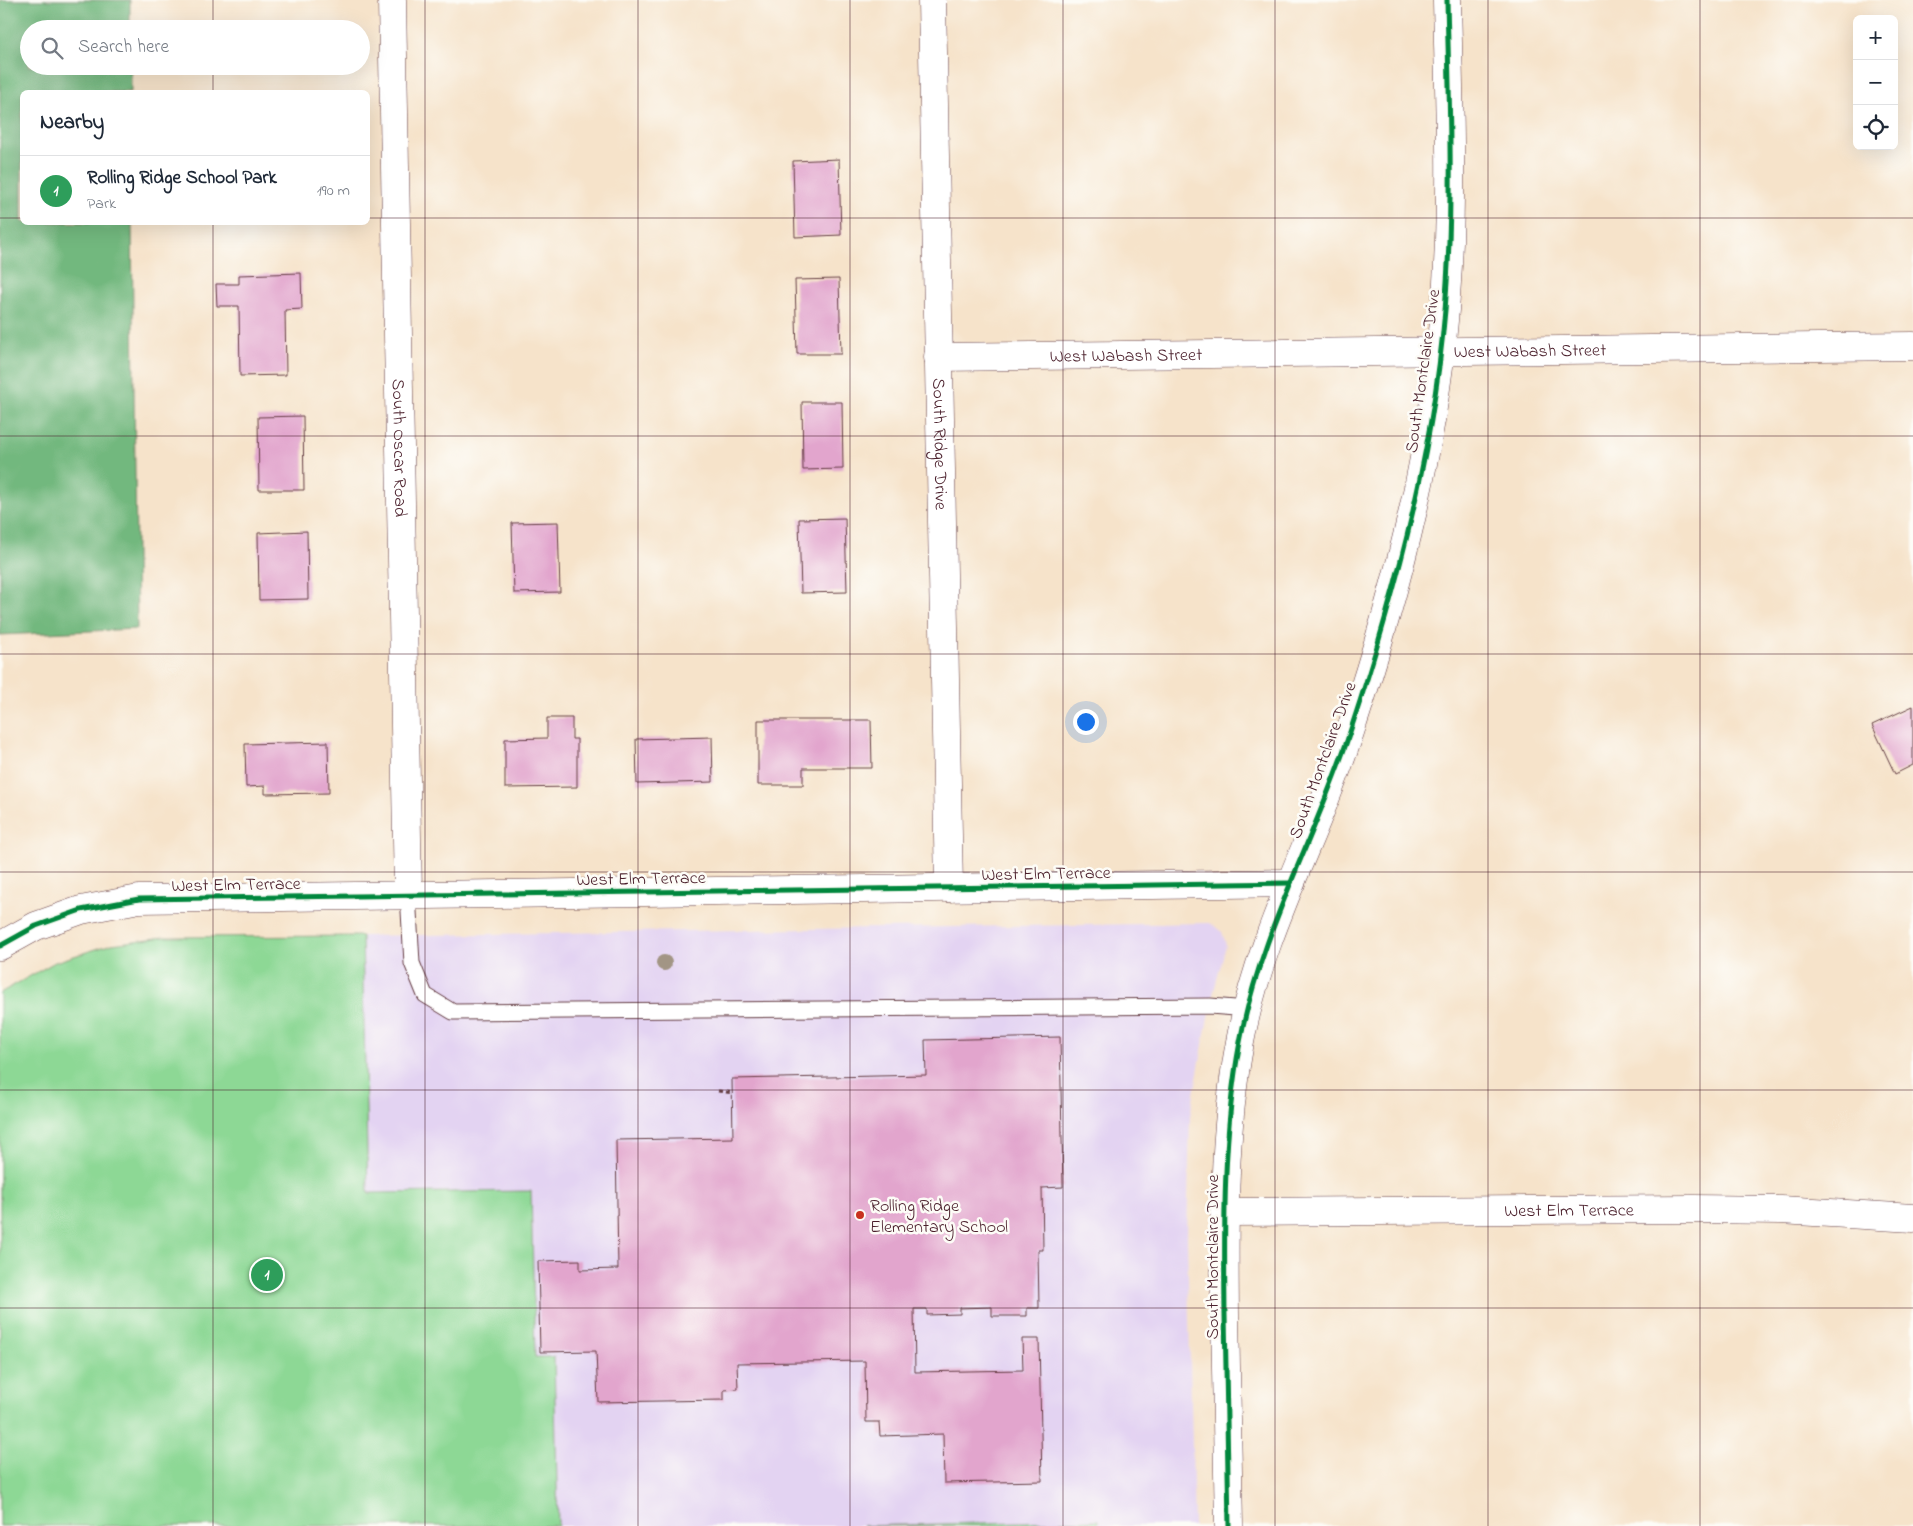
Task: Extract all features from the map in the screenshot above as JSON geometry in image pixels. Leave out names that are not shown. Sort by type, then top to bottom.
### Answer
[{"type":"street","name":"South Oscar Road","points":[[392,0],[408,894]]},
{"type":"street","name":"South Ridge Drive","points":[[932,0],[949,888]]},
{"type":"street","name":"South Montclaire Drive","points":[[1229,1526],[1224,1212],[1229,1109],[1240,1037],[1257,971],[1350,736],[1399,569],[1424,460],[1440,352],[1447,283],[1450,187],[1447,0]]},
{"type":"street","name":"West Wabash Street","points":[[938,357],[1913,346]]},
{"type":"street","name":"West Elm Terrace","points":[[0,946],[36,926],[81,910],[139,899],[1291,883]]},
{"type":"street","name":"West Elm Terrace","points":[[1224,1212],[1694,1209],[1781,1210],[1913,1218]]},
{"type":"lane","points":[[408,894],[412,963],[425,995],[452,1012],[1210,1006],[1248,1010]]},
{"type":"path","points":[[718,1091],[733,1093]]},
{"type":"shaded area","name":"Rolling Ridge Elementary School","points":[[1210,923],[1222,932],[1226,945],[1210,1006],[1190,1116],[1187,1237],[1194,1526],[558,1526],[554,1358],[535,1357],[531,1191],[368,1193],[362,936]]},
{"type":"green space","points":[[0,0],[130,0],[130,20],[20,20],[20,75],[131,75],[131,90],[20,90],[20,225],[132,225],[137,629],[0,635]]},
{"type":"green space","points":[[362,936],[368,1193],[531,1191],[535,1357],[554,1357],[558,1526],[0,1526],[0,993],[55,962],[112,944],[164,937]]},
{"type":"green space","points":[[1098,1520],[1099,1526],[862,1526]]},
{"type":"building","points":[[839,159],[841,235],[795,237],[793,161]]},
{"type":"building","points":[[301,273],[302,309],[285,310],[286,375],[240,376],[239,306],[217,306],[216,284],[239,284],[239,275]]},
{"type":"building","points":[[839,279],[841,354],[797,354],[795,280]]},
{"type":"building","points":[[802,402],[842,402],[843,469],[803,470]]},
{"type":"building","points":[[303,416],[304,490],[259,490],[258,417]]},
{"type":"building","points":[[845,518],[847,592],[801,593],[799,519]]},
{"type":"building","points":[[558,522],[560,592],[514,593],[512,523]]},
{"type":"building","points":[[307,531],[308,599],[259,600],[258,533]]},
{"type":"building","points":[[1913,706],[1913,765],[1895,774],[1872,725]]},
{"type":"building","points":[[547,718],[572,718],[572,739],[577,739],[577,787],[505,788],[505,739],[547,738]]},
{"type":"building","points":[[758,720],[871,720],[872,768],[803,768],[803,785],[758,785]]},
{"type":"building","points":[[712,737],[713,782],[637,784],[636,739]]},
{"type":"building","points":[[328,742],[329,793],[265,794],[265,786],[246,787],[245,744]]},
{"type":"building","name":"Rolling Ridge Elementary School","points":[[1060,1037],[1063,1187],[1042,1188],[1043,1250],[1038,1250],[1039,1308],[1027,1308],[1027,1316],[992,1316],[992,1307],[960,1308],[960,1314],[927,1315],[927,1309],[914,1309],[915,1372],[1023,1370],[1022,1339],[1039,1339],[1042,1481],[944,1483],[943,1434],[880,1436],[879,1422],[866,1422],[865,1361],[737,1363],[738,1389],[724,1390],[724,1400],[598,1402],[596,1351],[540,1352],[538,1261],[580,1260],[580,1270],[618,1269],[616,1140],[733,1138],[732,1079],[926,1075],[925,1040]]},
{"type":"cycle path","points":[[1229,1526],[1225,1212],[1230,1110],[1234,1076],[1249,1002],[1261,962],[1336,771],[1368,677],[1399,566],[1425,453],[1442,339],[1449,247],[1450,141],[1447,0]]},
{"type":"cycle path","points":[[0,946],[36,926],[81,910],[139,899],[1291,883]]},
{"type":"place","name":"Rolling Ridge Elementary School","points":[[860,1215]]},
{"type":"place","name":"Rolling Ridge School Park","points":[[267,1275]]}]
